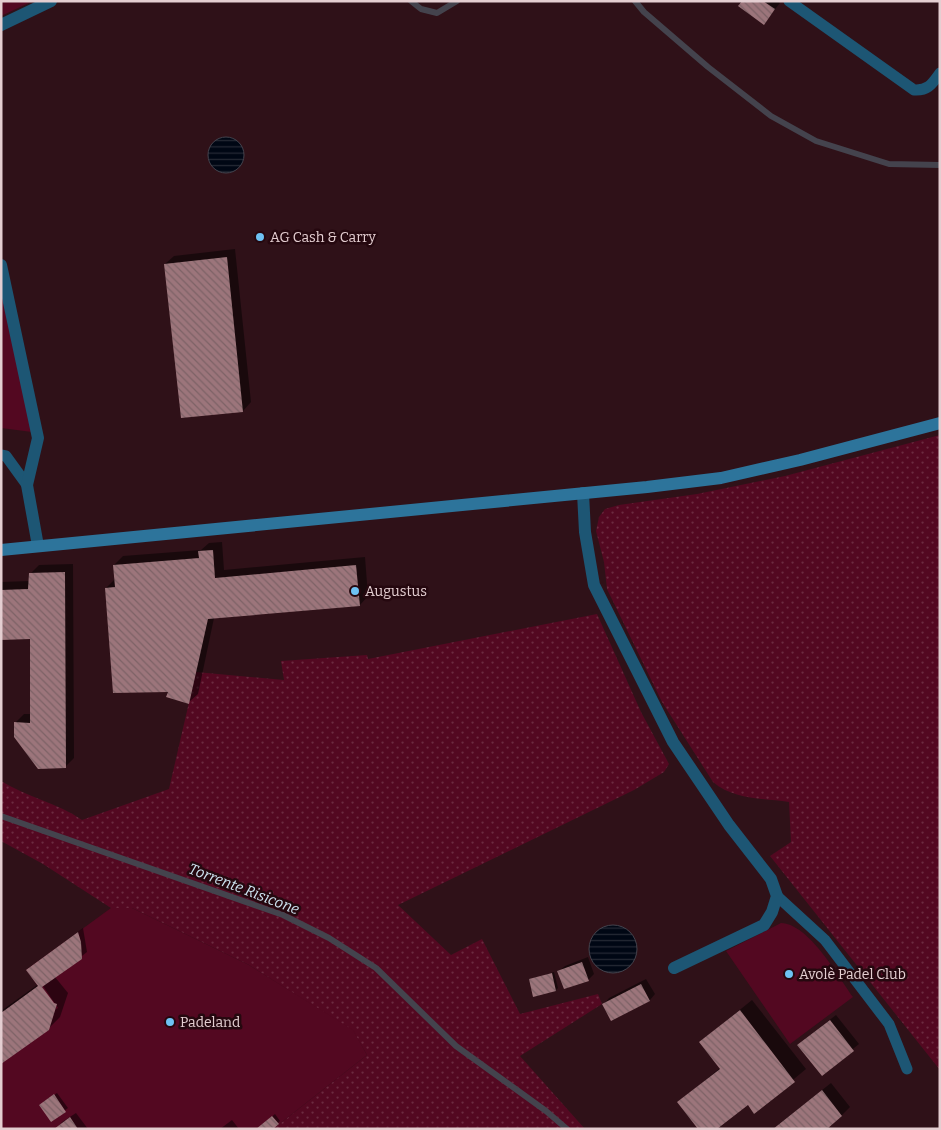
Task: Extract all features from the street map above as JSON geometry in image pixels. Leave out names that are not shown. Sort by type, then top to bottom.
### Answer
[{"type":"main road","points":[[1,550],[720,478],[800,460],[940,423]]},
{"type":"street","points":[[1,25],[51,1]]},
{"type":"street","points":[[1,265],[38,438],[27,485],[38,546]]},
{"type":"street","points":[[583,493],[585,532],[594,585],[673,742],[729,825],[771,879],[777,896],[772,912],[764,925],[674,968]]},
{"type":"lane","points":[[788,1],[914,90],[923,90],[940,73]]},
{"type":"lane","points":[[1,455],[6,456],[27,485]]},
{"type":"lane","points":[[777,896],[825,940],[889,1024],[907,1069]]},
{"type":"shaded area","points":[[1,1],[33,1],[1,16]]},
{"type":"shaded area","points":[[226,137],[233,138],[239,142],[243,148],[243,162],[239,168],[233,172],[226,173],[219,172],[213,168],[209,162],[208,155],[209,148],[213,142],[219,138]]},
{"type":"shaded area","points":[[1,287],[32,432],[1,428]]},
{"type":"shaded area","points":[[940,435],[940,1070],[770,856],[791,842],[789,802],[739,795],[721,788],[713,782],[662,702],[607,589],[604,562],[596,531],[599,517],[605,509],[619,505],[697,494],[785,476]]},
{"type":"shaded area","points":[[597,614],[641,712],[669,764],[664,772],[634,790],[398,905],[451,955],[482,939],[520,1014],[598,994],[602,1004],[520,1056],[585,1129],[273,1129],[367,1055],[353,1031],[249,965],[132,908],[111,908],[43,864],[1,841],[1,781],[63,809],[82,820],[169,789],[196,672],[284,680],[281,661],[367,655],[368,659]]},
{"type":"shaded area","name":"Padeland","points":[[111,908],[132,908],[249,965],[353,1030],[367,1055],[273,1129],[1,1129],[1,1013],[38,986],[26,970]]},
{"type":"shaded area","name":"Avolè Padel Club","points":[[781,923],[792,926],[812,941],[822,952],[853,997],[790,1044],[726,951]]},
{"type":"shaded area","points":[[613,925],[622,927],[630,932],[635,940],[637,949],[635,958],[630,966],[622,971],[613,973],[604,971],[596,966],[591,958],[589,949],[591,940],[596,932],[604,927]]},
{"type":"building","points":[[742,1],[763,1],[775,9],[764,25],[738,6]]},
{"type":"building","points":[[227,257],[243,412],[181,418],[164,264]]},
{"type":"building","points":[[213,550],[215,578],[356,565],[360,606],[208,619],[189,704],[166,697],[168,692],[113,693],[105,588],[115,587],[113,565],[199,558],[198,551]]},
{"type":"building","points":[[65,572],[66,768],[38,769],[14,737],[14,722],[30,723],[30,639],[1,640],[1,590],[28,589],[29,573]]},
{"type":"building","points":[[78,932],[81,942],[82,959],[42,987],[54,1003],[57,1004],[49,1030],[1,1064],[1,1013],[38,986],[26,970]]},
{"type":"building","points":[[582,962],[589,981],[564,989],[557,971]]},
{"type":"building","points":[[552,973],[556,991],[533,997],[529,979]]},
{"type":"building","points":[[641,984],[650,1001],[611,1021],[602,1004]]},
{"type":"building","points":[[740,1010],[795,1082],[754,1114],[748,1105],[717,1129],[698,1129],[677,1102],[720,1069],[699,1042]]},
{"type":"building","points":[[830,1020],[854,1051],[822,1076],[797,1045]]},
{"type":"building","points":[[822,1090],[842,1116],[827,1129],[773,1129]]},
{"type":"building","points":[[54,1094],[66,1112],[51,1122],[39,1105]]},
{"type":"building","points":[[272,1116],[279,1124],[273,1129],[256,1129]]},
{"type":"building","points":[[70,1117],[78,1129],[54,1129]]},
{"type":"waterway","points":[[411,1],[421,9],[437,13],[457,1]]},
{"type":"waterway","points":[[635,1],[644,12],[708,67],[771,116],[816,141],[889,164],[940,165]]},
{"type":"waterway","name":"Torrente Risicone","points":[[1,816],[283,915],[329,938],[376,968],[456,1046],[546,1111],[567,1129]]},
{"type":"place","name":"AG Cash & Carry","points":[[260,237]]},
{"type":"place","name":"Augustus","points":[[355,591]]},
{"type":"place","name":"Avolè Padel Club","points":[[789,974]]},
{"type":"place","name":"Padeland","points":[[170,1022]]}]
